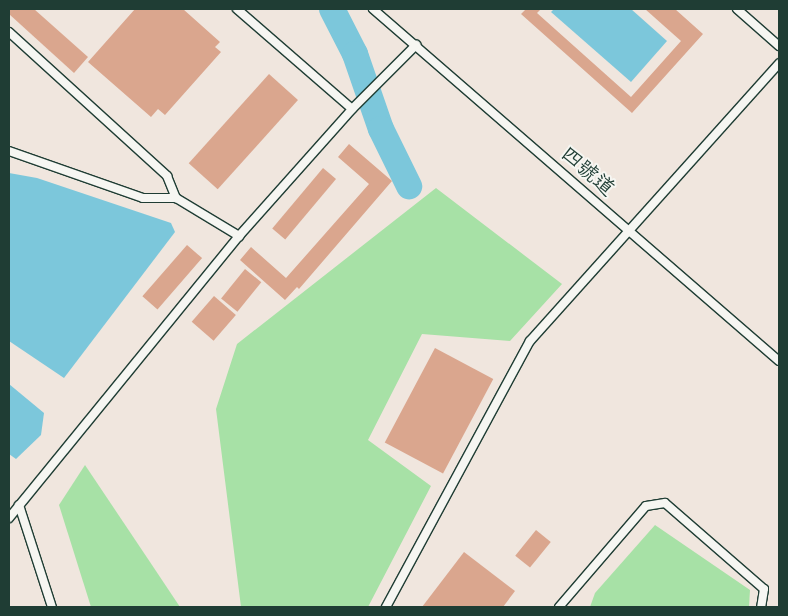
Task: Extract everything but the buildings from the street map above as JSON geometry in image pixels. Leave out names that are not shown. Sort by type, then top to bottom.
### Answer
[{"type":"lane","points":[[237,9],[352,109]]},
{"type":"lane","name":"四號道","points":[[373,9],[779,361]]},
{"type":"lane","points":[[737,9],[779,46]]},
{"type":"lane","points":[[9,32],[167,176],[176,198]]},
{"type":"lane","points":[[9,518],[239,236],[352,109],[416,45]]},
{"type":"lane","points":[[386,607],[530,341],[631,232],[779,64]]},
{"type":"lane","points":[[9,151],[142,198],[176,198],[239,236]]},
{"type":"lane","points":[[559,607],[646,506],[665,503],[764,589],[761,607]]},
{"type":"lane","points":[[19,505],[52,607]]},
{"type":"green space","points":[[436,188],[562,284],[510,341],[422,334],[368,440],[431,486],[368,607],[241,607],[216,409],[237,344]]},
{"type":"green space","points":[[85,465],[180,607],[91,607],[59,505]]},
{"type":"green space","points":[[655,525],[750,590],[749,607],[590,607],[595,593]]},
{"type":"water","points":[[554,9],[631,9],[667,41],[631,82],[551,12]]},
{"type":"water","points":[[9,173],[37,178],[171,223],[175,232],[64,378],[9,341]]},
{"type":"water","points":[[9,384],[44,413],[41,435],[16,459],[9,454]]},
{"type":"waterway","points":[[332,9],[355,54],[381,129],[409,186]]}]
